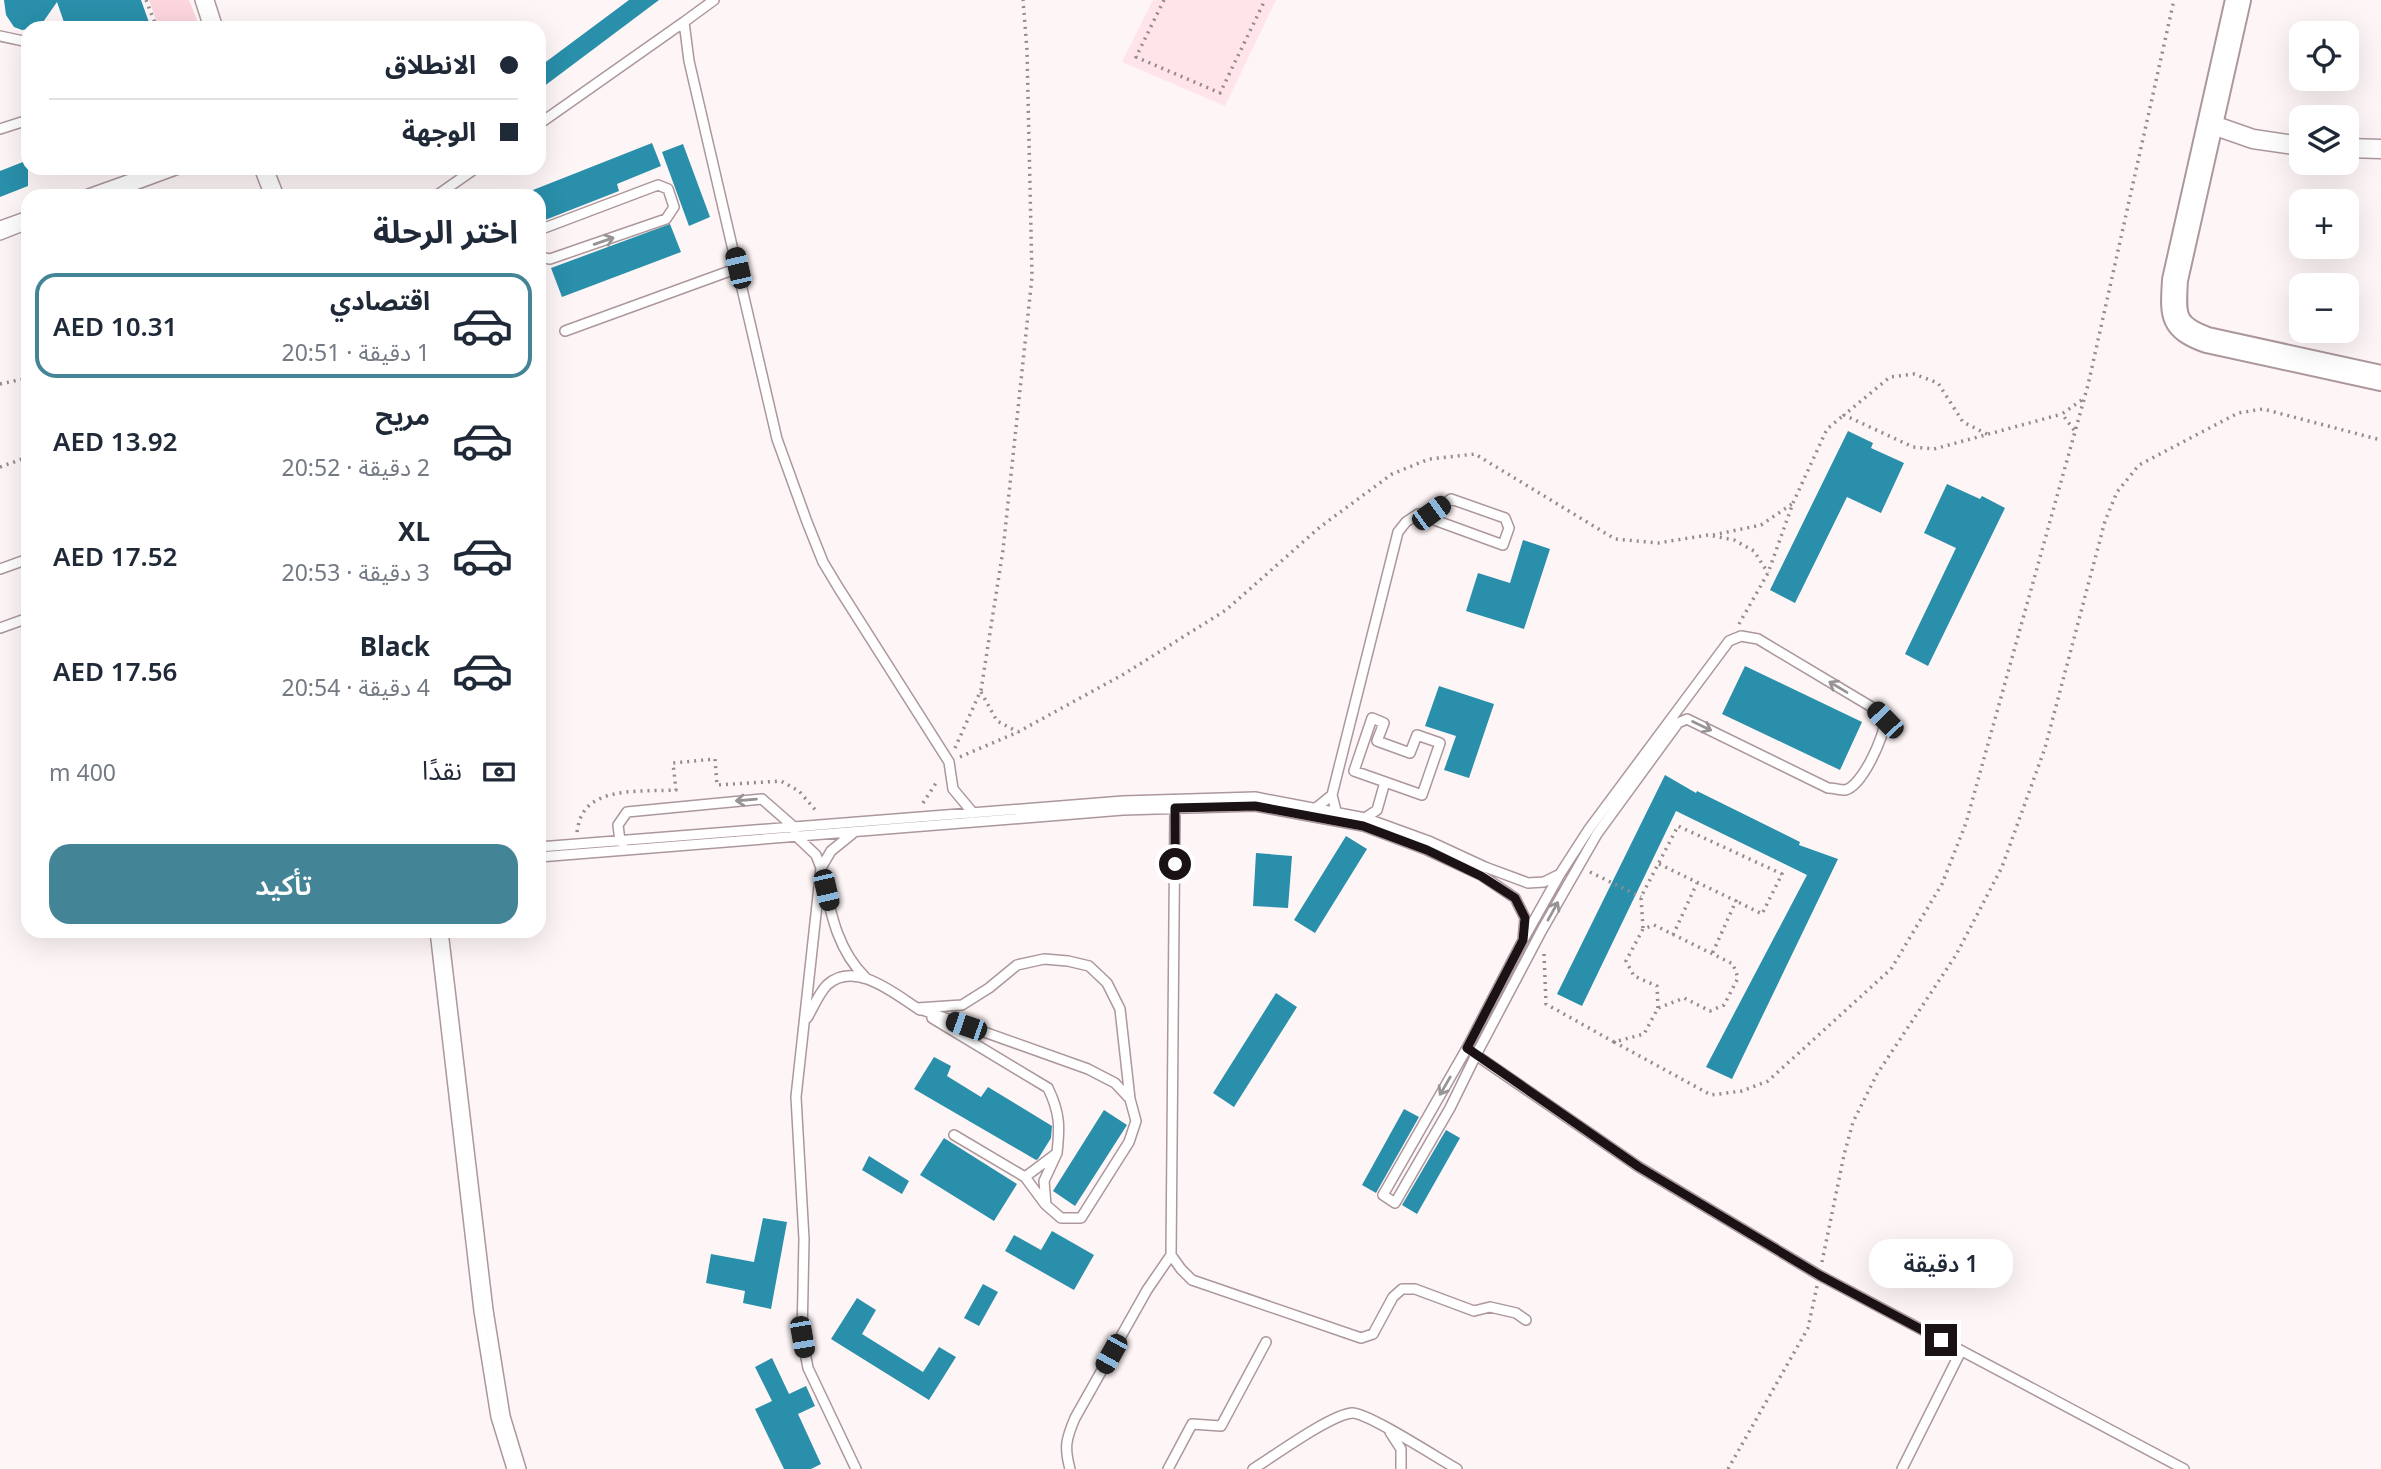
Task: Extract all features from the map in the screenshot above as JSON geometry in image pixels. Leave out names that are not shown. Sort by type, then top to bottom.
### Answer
[{"type":"street","points":[[2238,0],[2175,280],[2173,309],[2179,325],[2188,333],[2207,340],[2381,379]]},
{"type":"street","points":[[2210,124],[2253,139],[2289,144]]},
{"type":"street","points":[[2359,148],[2381,149]]},
{"type":"lane","points":[[200,0],[207,21]]},
{"type":"lane","points":[[208,0],[216,21]]},
{"type":"lane","points":[[546,119],[714,0]]},
{"type":"lane","points":[[684,22],[690,61],[777,439],[823,562],[949,762],[953,789],[973,813]]},
{"type":"lane","points":[[0,36],[21,40]]},
{"type":"lane","points":[[0,130],[21,122]]},
{"type":"lane","points":[[102,189],[142,175]]},
{"type":"lane","points":[[124,189],[161,175]]},
{"type":"lane","points":[[446,189],[466,175]]},
{"type":"lane","points":[[546,227],[658,185],[668,189],[674,207],[666,219],[546,258]]},
{"type":"lane","points":[[0,226],[21,218]]},
{"type":"lane","points":[[0,235],[21,227]]},
{"type":"lane","points":[[565,331],[738,268]]},
{"type":"lane","points":[[1336,811],[1332,795],[1398,532],[1418,514],[1431,513],[1451,499],[1505,518],[1509,528],[1503,545],[1418,514]]},
{"type":"lane","points":[[0,569],[21,562]]},
{"type":"lane","points":[[0,628],[21,620]]},
{"type":"lane","points":[[1741,636],[1758,639],[1875,709],[1885,720],[1885,732],[1858,782],[1847,790],[1828,788],[1687,719],[1678,723],[1597,834],[1578,866],[1450,1108],[1395,1203],[1383,1195],[1467,1048],[1560,874],[1589,829],[1729,641],[1741,636]]},
{"type":"lane","points":[[1372,718],[1384,723],[1377,741],[1410,753],[1417,735],[1440,743],[1422,794],[1385,782],[1353,771],[1372,718]]},
{"type":"lane","points":[[1383,824],[1377,810],[1385,782]]},
{"type":"lane","points":[[1316,808],[1332,795]]},
{"type":"lane","points":[[546,855],[633,849],[973,813],[1190,798],[1255,797],[1365,818],[1528,883],[1544,882],[1560,874]]},
{"type":"lane","points":[[620,841],[618,825],[627,812],[762,799],[816,855],[835,933],[852,964],[865,977],[1048,1088],[1056,1105],[1060,1125],[1057,1153],[1044,1181],[1045,1205]]},
{"type":"lane","points":[[546,846],[795,832],[856,832],[1175,808],[1255,806],[1363,826],[1414,845],[1481,876],[1515,898],[1525,918],[1523,940]]},
{"type":"lane","points":[[1070,1469],[1066,1439],[1075,1418],[1147,1290],[1171,1255],[1175,808]]},
{"type":"lane","points":[[1365,818],[1377,810]]},
{"type":"lane","points":[[856,832],[831,851],[821,868],[796,1097],[804,1239],[802,1337],[808,1368],[856,1469]]},
{"type":"lane","points":[[620,841],[633,849]]},
{"type":"lane","points":[[436,938],[479,1311],[496,1417],[512,1469]]},
{"type":"lane","points":[[444,938],[488,1310],[505,1416],[521,1469]]},
{"type":"lane","points":[[917,1008],[962,1005],[989,988],[1017,965],[1044,959],[1088,966],[1107,983],[1120,1009],[1130,1099],[1136,1121],[1129,1142],[1080,1218],[1061,1218],[1045,1205],[1025,1177],[954,1135]]},
{"type":"lane","points":[[804,1022],[827,985],[844,975],[865,977]]},
{"type":"lane","points":[[917,1008],[1088,1069],[1115,1083],[1130,1099]]},
{"type":"lane","points":[[1467,1048],[1639,1167],[1819,1275],[2184,1469]]},
{"type":"lane","points":[[1025,1177],[1057,1153]]},
{"type":"lane","points":[[1171,1255],[1192,1280],[1361,1338],[1373,1334],[1393,1297],[1402,1289],[1415,1289],[1474,1311],[1490,1307],[1516,1313],[1526,1320]]},
{"type":"lane","points":[[1168,1469],[1192,1424],[1221,1426],[1266,1342]]},
{"type":"lane","points":[[1902,1469],[1961,1351]]},
{"type":"lane","points":[[1253,1469],[1324,1424],[1353,1413],[1371,1417],[1457,1469]]},
{"type":"lane","points":[[1389,1429],[1401,1449],[1401,1469]]},
{"type":"path","points":[[146,0],[154,21]]},
{"type":"path","points":[[914,818],[949,762],[981,690],[1003,550],[1032,277],[1027,50],[1023,0]]},
{"type":"path","points":[[1164,0],[1136,57],[1220,93],[1265,0]]},
{"type":"path","points":[[1542,930],[1546,1004],[1711,1095],[1742,1091],[1768,1081],[1891,969],[1942,884],[1966,823],[2084,397],[2174,0]]},
{"type":"path","points":[[1729,641],[1768,573],[1793,503],[1827,429],[1890,377],[1914,374],[1938,383],[1963,422],[1987,434]]},
{"type":"path","points":[[0,384],[21,380]]},
{"type":"path","points":[[1844,415],[1913,447],[1934,449],[2062,414],[2084,397]]},
{"type":"path","points":[[1728,1469],[1808,1328],[1853,1122],[1877,1074],[1956,955],[2002,867],[2045,748],[2102,533],[2116,492],[2139,465],[2238,413],[2263,409],[2381,440]]},
{"type":"path","points":[[2062,414],[2075,430]]},
{"type":"path","points":[[949,762],[1018,732],[1124,674],[1226,610],[1320,527],[1392,474],[1429,459],[1475,454],[1615,540],[1658,543],[1761,525],[1793,503]]},
{"type":"path","points":[[0,467],[21,460]]},
{"type":"path","points":[[1708,535],[1734,540],[1754,551],[1768,573]]},
{"type":"path","points":[[981,690],[997,721],[1018,732]]},
{"type":"path","points":[[1614,1042],[1644,1034],[1658,1008],[1657,986],[1634,976],[1626,961],[1643,929],[1641,897],[1678,826],[1782,874],[1762,915],[1659,864]]},
{"type":"path","points":[[1578,866],[1641,897]]},
{"type":"path","points":[[1673,935],[1697,883]]},
{"type":"path","points":[[1712,954],[1736,901]]},
{"type":"path","points":[[1643,929],[1654,925],[1733,964],[1738,978],[1724,1005],[1710,1011],[1684,998],[1658,1008]]},
{"type":"shaded area","points":[[149,0],[189,0],[197,21],[156,21]]},
{"type":"shaded area","points":[[1153,0],[1276,0],[1225,106],[1122,62]]},
{"type":"building","points":[[4,0],[141,0],[148,21],[64,21],[57,2],[44,21],[21,21],[21,30],[14,27],[6,15]]},
{"type":"building","points":[[629,0],[659,0],[546,85],[546,62]]},
{"type":"building","points":[[652,143],[661,166],[617,184],[619,191],[546,220],[546,189],[536,189]]},
{"type":"building","points":[[683,144],[710,217],[689,226],[662,152]]},
{"type":"building","points":[[21,163],[21,175],[28,175],[28,186],[0,197],[0,171]]},
{"type":"building","points":[[670,224],[681,252],[562,297],[551,268]]},
{"type":"building","points":[[1848,431],[1873,443],[1871,448],[1904,463],[1881,513],[1847,497],[1795,603],[1770,590]]},
{"type":"building","points":[[1947,484],[1980,499],[1982,496],[2005,508],[1928,666],[1905,654],[1956,548],[1924,533]]},
{"type":"building","points":[[1523,540],[1550,549],[1524,629],[1466,611],[1478,573],[1510,583]]},
{"type":"building","points":[[1745,666],[1862,722],[1840,770],[1722,714]]},
{"type":"building","points":[[1439,686],[1494,704],[1469,778],[1444,770],[1456,736],[1425,726]]},
{"type":"building","points":[[1665,775],[1696,793],[1697,791],[1800,842],[1799,845],[1838,859],[1732,1079],[1706,1067],[1807,875],[1676,811],[1582,1006],[1557,994]]},
{"type":"building","points":[[1346,836],[1367,849],[1315,933],[1294,920]]},
{"type":"building","points":[[1256,853],[1292,856],[1288,908],[1253,906]]},
{"type":"building","points":[[1276,993],[1297,1007],[1234,1107],[1213,1093]]},
{"type":"building","points":[[934,1057],[951,1066],[947,1076],[981,1097],[988,1087],[1052,1126],[1051,1138],[1038,1159],[914,1089]]},
{"type":"building","points":[[1404,1109],[1419,1117],[1376,1193],[1362,1185]]},
{"type":"building","points":[[1104,1110],[1127,1125],[1075,1206],[1053,1191]]},
{"type":"building","points":[[1446,1130],[1460,1138],[1417,1214],[1402,1205]]},
{"type":"building","points":[[944,1138],[1017,1184],[994,1221],[920,1175]]},
{"type":"building","points":[[869,1156],[909,1181],[902,1194],[862,1170]]},
{"type":"building","points":[[763,1218],[787,1222],[771,1309],[743,1303],[745,1291],[706,1283],[711,1254],[754,1262]]},
{"type":"building","points":[[1052,1231],[1094,1255],[1074,1290],[1005,1251],[1014,1235],[1041,1250]]},
{"type":"building","points":[[983,1284],[998,1292],[979,1326],[964,1318]]},
{"type":"building","points":[[857,1298],[876,1310],[862,1334],[923,1372],[939,1347],[956,1357],[929,1400],[831,1339]]},
{"type":"building","points":[[772,1358],[789,1394],[806,1386],[815,1406],[798,1414],[821,1464],[811,1469],[784,1469],[755,1409],[772,1401],[755,1367]]},
{"type":"route","points":[[1175,864],[1175,808],[1255,806],[1363,826],[1427,850],[1481,876],[1515,898],[1525,918],[1523,940],[1467,1048],[1639,1167],[1819,1275],[1941,1340]]}]
